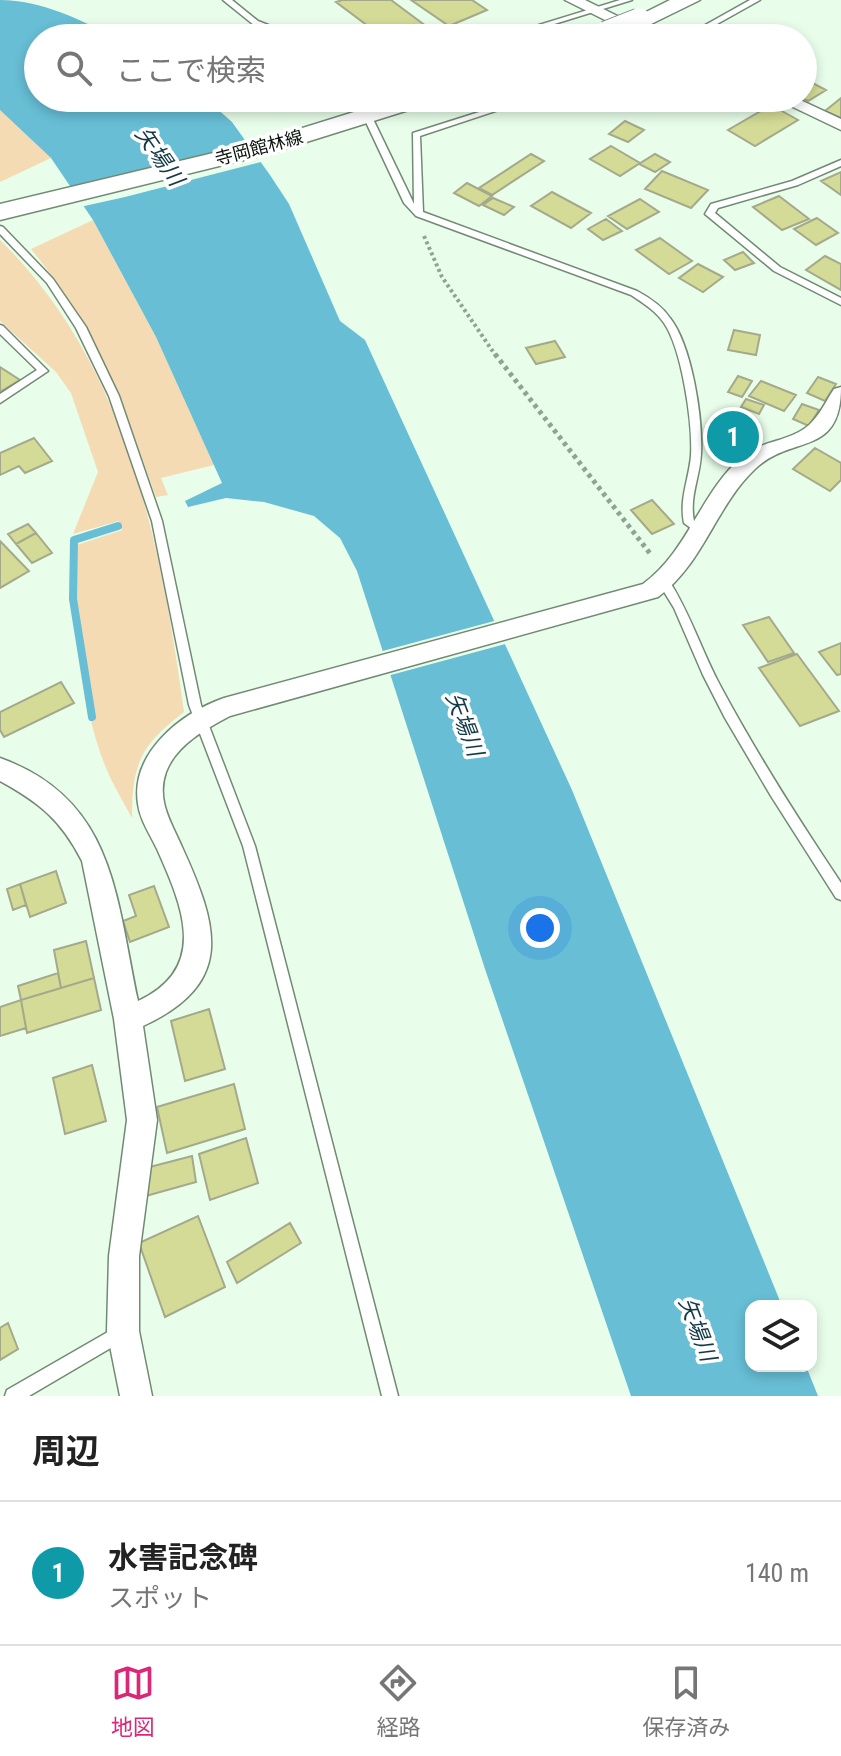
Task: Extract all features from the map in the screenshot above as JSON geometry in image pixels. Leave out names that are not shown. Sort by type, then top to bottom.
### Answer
[{"type":"main road","points":[[631,24],[689,0]]},
{"type":"main road","name":"寺岡館林線","points":[[10,210],[199,165],[382,112]]},
{"type":"street","points":[[573,0],[624,24]]},
{"type":"street","points":[[813,112],[841,125]]},
{"type":"street","points":[[128,1019],[167,1001],[193,969],[197,957],[201,940],[196,910],[150,802],[153,777],[164,751],[199,720],[224,708],[657,586],[704,532],[733,480],[749,461],[772,447],[817,430],[841,394]]},
{"type":"street","points":[[0,769],[49,796],[82,835],[95,860],[128,1019],[142,1120],[124,1256],[123,1331],[136,1396]]},
{"type":"lane","points":[[227,0],[256,23],[268,24]]},
{"type":"lane","points":[[547,24],[628,0]]},
{"type":"lane","points":[[712,24],[756,0]]},
{"type":"lane","points":[[363,112],[368,117],[408,203],[419,214],[634,293],[654,305],[675,333],[690,401],[696,429],[696,458],[686,496],[686,512],[689,523],[704,532]]},
{"type":"lane","points":[[419,214],[416,135],[487,112]]},
{"type":"lane","points":[[841,163],[795,183],[714,206],[710,214],[777,269],[841,302]]},
{"type":"lane","points":[[0,229],[67,303],[114,396],[164,543],[199,720],[249,846],[390,1396]]},
{"type":"lane","points":[[0,328],[43,371],[0,399]]},
{"type":"lane","points":[[657,586],[674,596],[714,686],[792,821],[841,894]]},
{"type":"lane","points":[[13,1396],[123,1331]]},
{"type":"path","points":[[419,214],[427,245],[442,277],[503,366],[656,561],[657,586]]},
{"type":"shaded area","points":[[0,110],[51,158],[0,182]]},
{"type":"shaded area","points":[[93,220],[156,337],[214,465],[161,478],[168,495],[156,497],[106,367],[74,309],[31,249]]},
{"type":"shaded area","points":[[0,240],[43,289],[79,342],[108,400],[131,460],[149,522],[175,649],[184,712],[158,735],[142,757],[134,783],[132,818],[106,768],[97,743],[84,688],[75,600],[74,546],[122,530],[119,521],[73,534],[98,472],[71,393],[56,372],[0,321]]},
{"type":"water","name":"矢場川","points":[[0,0],[46,7],[88,24],[24,24],[24,112],[221,112],[232,122],[289,204],[340,321],[365,340],[572,790],[780,1300],[745,1300],[745,1372],[808,1372],[818,1396],[631,1396],[485,969],[357,571],[340,538],[314,516],[264,502],[226,498],[188,507],[185,501],[222,483],[156,337],[93,220],[51,158],[0,110]]},
{"type":"pier","points":[[253,144],[265,161],[80,207],[68,190]]},
{"type":"pier","points":[[498,620],[509,643],[387,676],[379,652]]},
{"type":"building","points":[[391,0],[423,24],[365,24],[336,2]]},
{"type":"building","points":[[411,0],[472,0],[487,10],[454,24],[446,24]]},
{"type":"building","points":[[817,85],[826,90],[817,96]]},
{"type":"building","points":[[841,98],[841,118],[825,111]]},
{"type":"building","points":[[759,112],[784,112],[798,120],[755,146],[728,130]]},
{"type":"building","points":[[625,121],[644,130],[628,142],[609,134]]},
{"type":"building","points":[[611,146],[640,163],[620,176],[590,159]]},
{"type":"building","points":[[531,154],[544,161],[492,195],[479,188]]},
{"type":"building","points":[[655,154],[670,162],[655,172],[639,164]]},
{"type":"building","points":[[662,171],[708,190],[691,208],[645,189]]},
{"type":"building","points":[[841,172],[841,195],[821,181]]},
{"type":"building","points":[[467,183],[492,196],[479,206],[454,193]]},
{"type":"building","points":[[552,192],[591,213],[571,228],[531,206]]},
{"type":"building","points":[[779,196],[809,219],[782,230],[753,207]]},
{"type":"building","points":[[493,198],[514,207],[504,215],[483,205]]},
{"type":"building","points":[[640,199],[659,212],[627,229],[608,216]]},
{"type":"building","points":[[817,218],[838,233],[816,245],[794,229]]},
{"type":"building","points":[[606,219],[622,231],[603,240],[588,229]]},
{"type":"building","points":[[660,238],[692,261],[669,274],[636,250]]},
{"type":"building","points":[[743,252],[754,263],[735,270],[724,260]]},
{"type":"building","points":[[825,256],[841,264],[841,290],[806,270]]},
{"type":"building","points":[[698,264],[723,277],[703,292],[679,278]]},
{"type":"building","points":[[734,330],[760,335],[756,355],[728,350]]},
{"type":"building","points":[[555,341],[565,357],[536,364],[526,348]]},
{"type":"building","points":[[0,367],[20,380],[0,392]]},
{"type":"building","points":[[738,376],[752,381],[742,397],[728,392]]},
{"type":"building","points":[[818,377],[836,384],[825,401],[807,393]]},
{"type":"building","points":[[761,381],[796,395],[784,411],[749,396]]},
{"type":"building","points":[[746,399],[764,405],[759,414],[741,407]]},
{"type":"building","points":[[802,404],[819,410],[809,426],[793,419]]},
{"type":"building","points":[[34,438],[52,461],[25,473],[19,466],[0,475],[0,453]]},
{"type":"building","points":[[815,448],[841,463],[841,480],[830,491],[793,469]]},
{"type":"building","points":[[652,500],[674,524],[652,534],[631,510]]},
{"type":"building","points":[[28,524],[36,533],[16,544],[8,534]]},
{"type":"building","points":[[36,533],[52,553],[32,563],[16,544]]},
{"type":"building","points":[[0,541],[29,571],[0,588]]},
{"type":"building","points":[[769,617],[794,653],[768,662],[743,625]]},
{"type":"building","points":[[841,643],[841,674],[837,675],[819,652]]},
{"type":"building","points":[[797,654],[839,711],[800,726],[759,668]]},
{"type":"building","points":[[61,682],[74,703],[4,737],[0,730],[0,712]]},
{"type":"building","points":[[56,871],[66,903],[30,917],[20,884]]},
{"type":"building","points":[[20,884],[26,905],[13,910],[7,889]]},
{"type":"building","points":[[154,886],[169,927],[130,942],[123,921],[136,916],[129,895]]},
{"type":"building","points":[[86,941],[94,978],[61,988],[54,950]]},
{"type":"building","points":[[58,973],[61,988],[21,1000],[18,986]]},
{"type":"building","points":[[94,978],[101,1010],[27,1033],[21,1000]]},
{"type":"building","points":[[21,1000],[26,1028],[0,1036],[0,1007]]},
{"type":"building","points":[[209,1009],[225,1069],[185,1081],[171,1021]]},
{"type":"building","points":[[92,1065],[106,1121],[65,1134],[53,1078]]},
{"type":"building","points":[[234,1084],[245,1129],[167,1153],[157,1107]]},
{"type":"building","points":[[246,1138],[258,1183],[210,1200],[199,1154]]},
{"type":"building","points":[[192,1156],[196,1182],[146,1196],[142,1169]]},
{"type":"building","points":[[198,1216],[225,1287],[165,1317],[139,1243]]},
{"type":"building","points":[[290,1223],[301,1243],[237,1283],[227,1262]]},
{"type":"building","points":[[8,1323],[18,1349],[0,1360],[0,1328]]},
{"type":"waterway","points":[[92,717],[73,599],[74,540],[118,526]]},
{"type":"place","name":"水害記念碑","points":[[733,437]]}]
